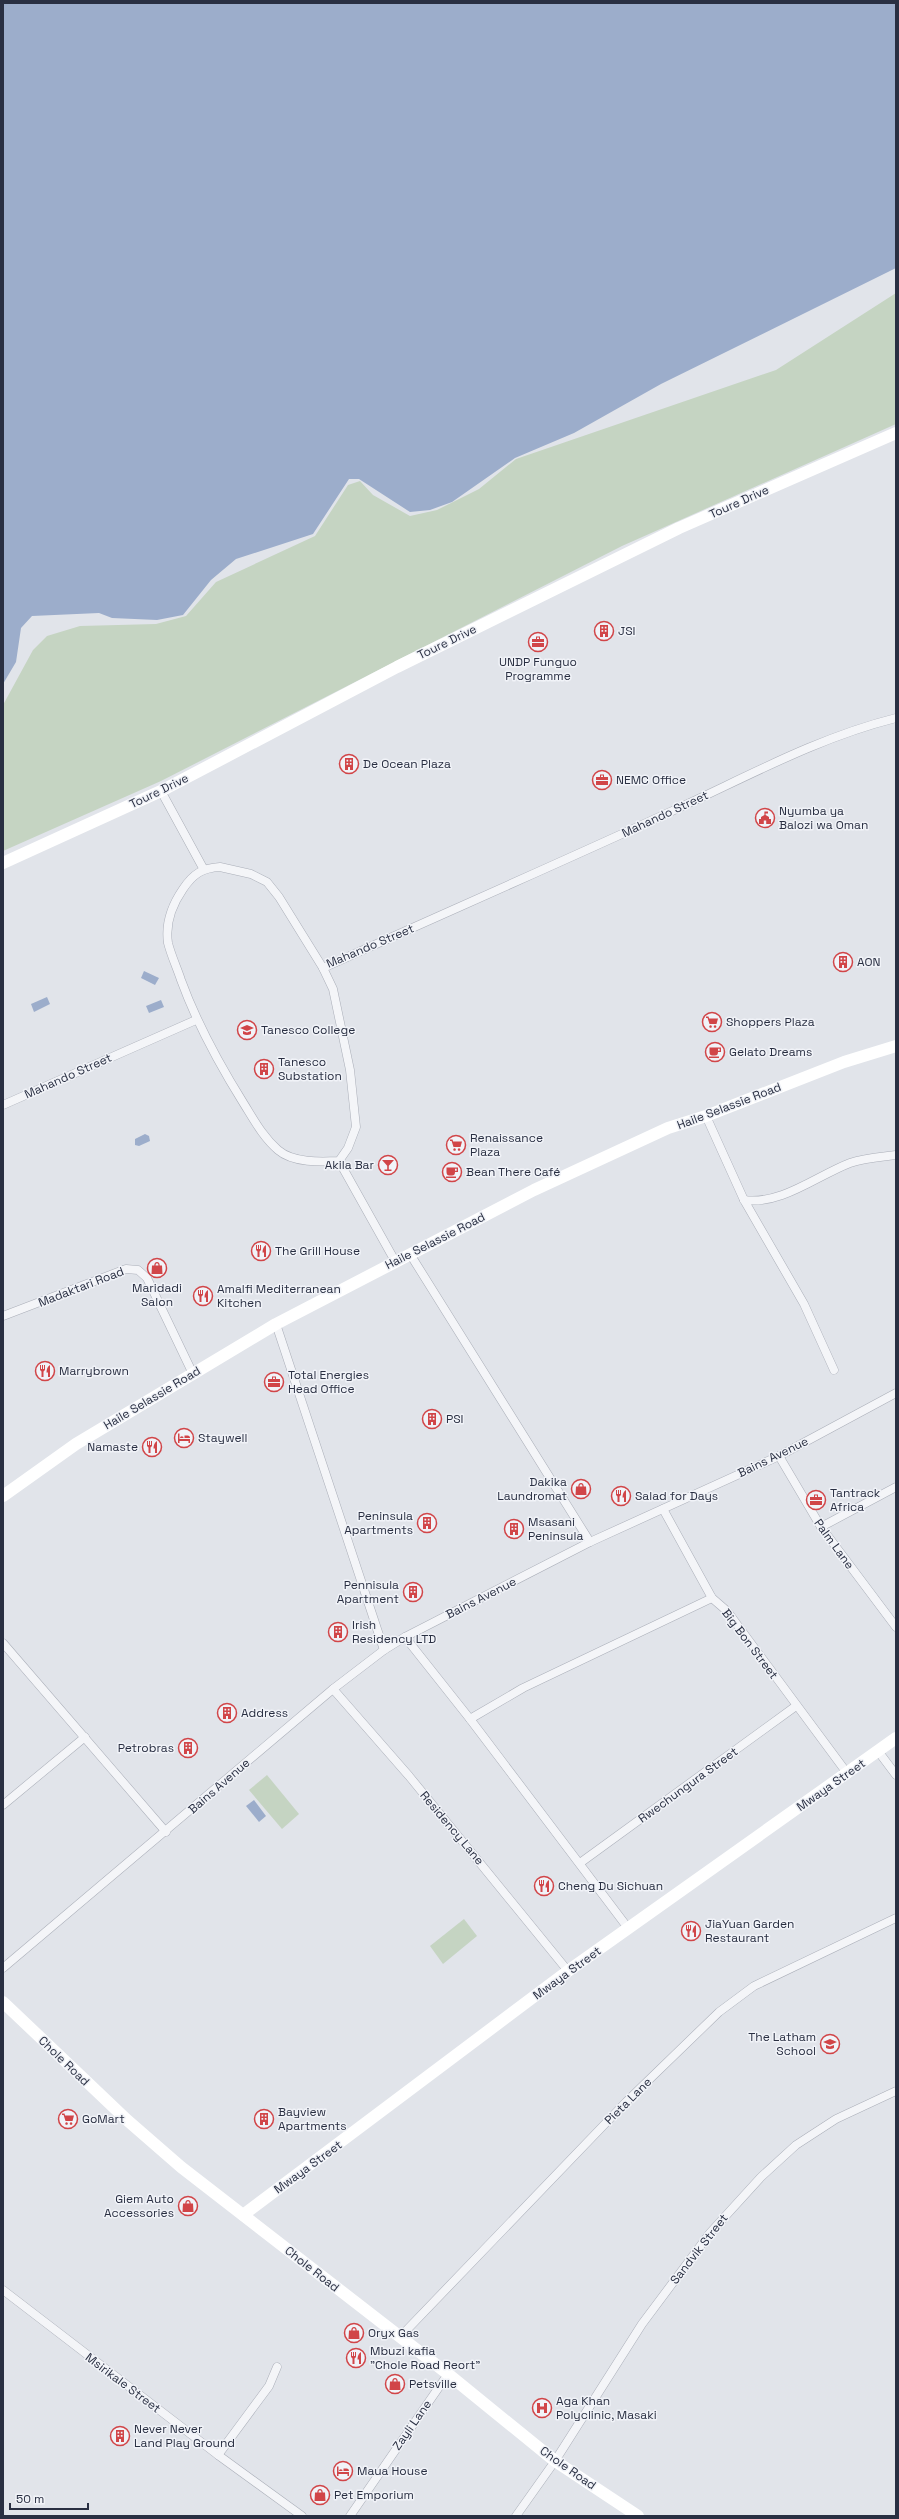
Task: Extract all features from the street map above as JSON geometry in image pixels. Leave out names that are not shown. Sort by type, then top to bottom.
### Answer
[{"type":"street","name":"Toure Drive","points":[[3,863],[161,791],[397,667],[679,528],[896,433]]},
{"type":"street","name":"Mahando Street","points":[[204,868],[232,868],[251,874],[267,882],[280,897],[323,968],[671,812],[785,757],[834,736],[896,718]]},
{"type":"street","points":[[161,791],[204,868],[186,885],[178,896],[168,922],[168,942],[196,1020],[257,1125],[279,1151],[303,1160],[322,1162],[339,1161]]},
{"type":"street","points":[[323,968],[333,989],[338,1009],[355,1111],[356,1127],[348,1148],[339,1161]]},
{"type":"street","name":"Mahando Street","points":[[3,1105],[196,1020]]},
{"type":"street","name":"Haile Selassie Road","points":[[3,1496],[76,1444],[276,1324],[534,1190],[634,1142],[706,1116],[844,1062],[896,1046]]},
{"type":"street","points":[[706,1116],[744,1200],[804,1304],[834,1370]]},
{"type":"street","points":[[744,1200],[756,1202],[778,1196],[852,1162],[896,1155]]},
{"type":"street","points":[[339,1161],[395,1262]]},
{"type":"street","points":[[410,1254],[590,1542]]},
{"type":"street","name":"Madaktari Road","points":[[3,1316],[126,1269],[138,1270],[147,1278],[193,1374]]},
{"type":"street","points":[[276,1324],[384,1650]]},
{"type":"street","name":"Bains Avenue","points":[[3,1968],[166,1832],[333,1688],[384,1650],[405,1637],[590,1542],[779,1456],[896,1393]]},
{"type":"street","name":"Palm Lane","points":[[779,1456],[820,1527],[896,1627]]},
{"type":"street","points":[[820,1527],[896,1487]]},
{"type":"street","name":"Big Bon Street","points":[[663,1509],[712,1598],[728,1611],[847,1774]]},
{"type":"street","points":[[470,1719],[523,1688],[712,1598]]},
{"type":"street","points":[[405,1637],[470,1719],[628,1928]]},
{"type":"street","points":[[3,1643],[166,1832]]},
{"type":"street","name":"Residency Lane","points":[[333,1688],[423,1794],[568,1971]]},
{"type":"street","name":"Rwechungura Street","points":[[580,1863],[796,1706]]},
{"type":"street","points":[[3,1805],[85,1737]]},
{"type":"street","name":"Mwaya Street","points":[[243,2215],[568,1971],[896,1738]]},
{"type":"street","points":[[878,1751],[896,1775]]},
{"type":"street","name":"Pieta Lane","points":[[400,2337],[626,2102],[719,2012],[754,1986],[896,1918]]},
{"type":"street","name":"Chole Road","points":[[3,2002],[133,2125],[181,2167],[448,2374],[555,2461],[638,2516]]},
{"type":"street","name":"Sandvik Street","points":[[516,2516],[555,2461],[642,2324],[710,2233],[735,2205],[761,2177],[796,2145],[836,2119],[896,2091]]},
{"type":"street","name":"Msirikale Street","points":[[3,2290],[218,2455],[302,2516]]},
{"type":"street","points":[[218,2455],[273,2380],[278,2367]]},
{"type":"street","name":"Zayli Lane","points":[[350,2516],[448,2374]]},
{"type":"green space","points":[[896,293],[896,424],[622,546],[161,781],[3,851],[3,705],[33,650],[47,636],[80,626],[156,624],[186,616],[216,582],[315,536],[348,485],[360,481],[373,495],[410,516],[437,510],[479,489],[516,459],[776,370]]},
{"type":"green space","points":[[267,1775],[299,1814],[282,1829],[249,1790]]},
{"type":"green space","points":[[464,1919],[477,1936],[443,1964],[430,1946]]},
{"type":"water","points":[[3,3],[896,3],[896,268],[661,384],[574,433],[515,458],[452,502],[430,510],[410,512],[359,479],[349,479],[313,534],[236,559],[211,580],[183,615],[157,620],[112,618],[99,613],[32,616],[21,628],[16,662],[3,684]]},
{"type":"water","points":[[144,971],[159,978],[155,985],[141,978]]},
{"type":"water","points":[[47,997],[50,1004],[34,1012],[31,1004]]},
{"type":"water","points":[[161,1000],[164,1007],[149,1013],[146,1006]]},
{"type":"water","points":[[145,1134],[149,1136],[150,1141],[139,1146],[135,1145],[135,1139]]},
{"type":"water","points":[[254,1800],[266,1816],[259,1822],[246,1806]]},
{"type":"place","name":"JSI","points":[[604,631]]},
{"type":"place","name":"UNDP Funguo Programme","points":[[538,642]]},
{"type":"place","name":"De Ocean Plaza","points":[[349,764]]},
{"type":"place","name":"NEMC Office","points":[[602,780]]},
{"type":"place","name":"Nyumba ya Balozi wa Oman","points":[[765,818]]},
{"type":"place","name":"AON","points":[[843,962]]},
{"type":"place","name":"Shoppers Plaza","points":[[712,1022]]},
{"type":"place","name":"Tanesco College","points":[[247,1030]]},
{"type":"place","name":"Gelato Dreams","points":[[715,1052]]},
{"type":"place","name":"Tanesco Substation","points":[[264,1069]]},
{"type":"place","name":"Renaissance Plaza","points":[[456,1145]]},
{"type":"place","name":"Akila Bar","points":[[388,1165]]},
{"type":"place","name":"Bean There Café","points":[[452,1172]]},
{"type":"place","name":"The Grill House","points":[[261,1251]]},
{"type":"place","name":"Maridadi Salon","points":[[157,1268]]},
{"type":"place","name":"Amalfi Mediterranean Kitchen","points":[[203,1296]]},
{"type":"place","name":"Marrybrown","points":[[45,1371]]},
{"type":"place","name":"Total Energies Head Office","points":[[274,1382]]},
{"type":"place","name":"PSI","points":[[432,1419]]},
{"type":"place","name":"Staywell","points":[[184,1438]]},
{"type":"place","name":"Namaste","points":[[152,1447]]},
{"type":"place","name":"Dakika Laundromat","points":[[581,1489]]},
{"type":"place","name":"Salad for Days","points":[[621,1496]]},
{"type":"place","name":"Tantrack Africa","points":[[816,1500]]},
{"type":"place","name":"Peninsula Apartments","points":[[427,1523]]},
{"type":"place","name":"Msasani Peninsula","points":[[514,1529]]},
{"type":"place","name":"Pennisula Apartment","points":[[413,1592]]},
{"type":"place","name":"Irish Residency LTD","points":[[338,1632]]},
{"type":"place","name":"Address","points":[[227,1713]]},
{"type":"place","name":"Petrobras","points":[[188,1748]]},
{"type":"place","name":"Cheng Du Sichuan","points":[[544,1886]]},
{"type":"place","name":"JiaYuan Garden Restaurant","points":[[691,1931]]},
{"type":"place","name":"The Latham School","points":[[830,2044]]},
{"type":"place","name":"GoMart","points":[[68,2119]]},
{"type":"place","name":"Bayview Apartments","points":[[264,2119]]},
{"type":"place","name":"Giem Auto Accessories","points":[[188,2206]]},
{"type":"place","name":"Oryx Gas","points":[[354,2333]]},
{"type":"place","name":"Mbuzi kafia \"Chole Road Reort\"","points":[[356,2358]]},
{"type":"place","name":"Petsville","points":[[395,2384]]},
{"type":"place","name":"Aga Khan Polyclinic, Masaki","points":[[542,2408]]},
{"type":"place","name":"Never Never Land Play Ground","points":[[120,2436]]},
{"type":"place","name":"Maua House","points":[[343,2471]]},
{"type":"place","name":"Pet Emporium","points":[[320,2495]]}]
